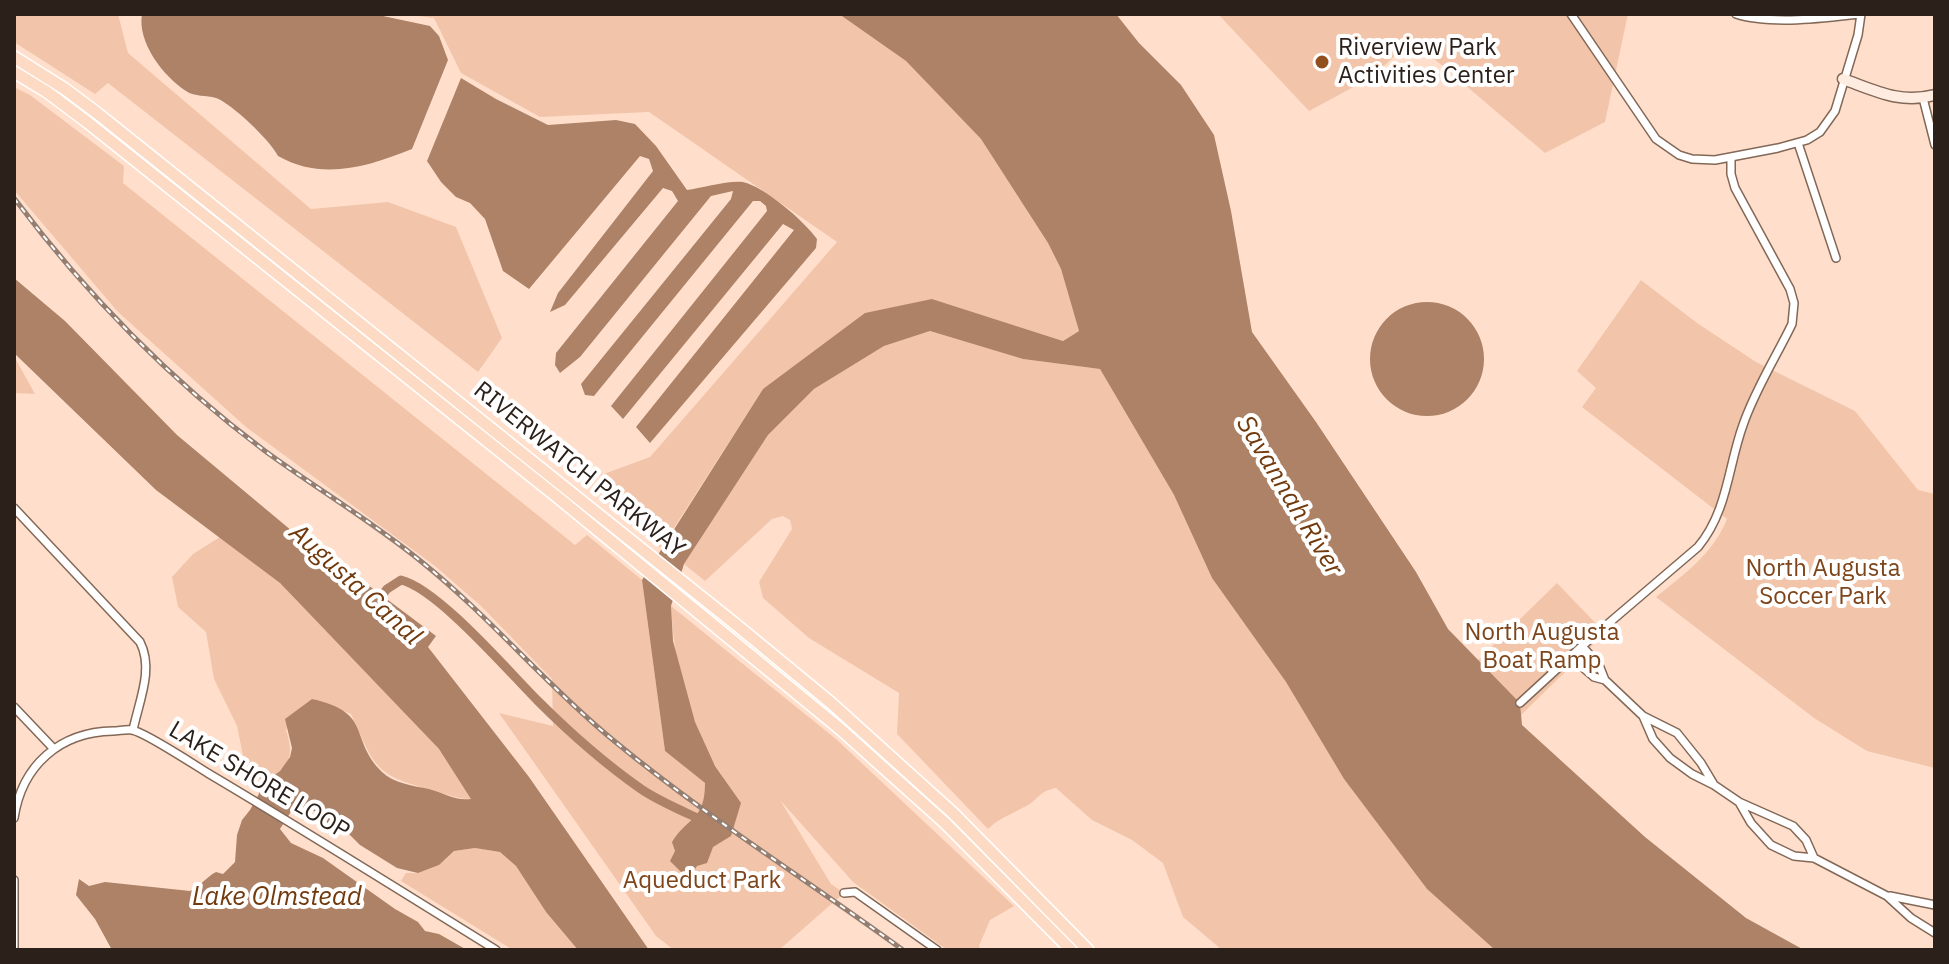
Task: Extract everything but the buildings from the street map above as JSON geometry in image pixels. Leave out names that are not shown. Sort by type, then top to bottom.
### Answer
[{"type":"main road","name":"RIVERWATCH PARKWAY","points":[[14,57],[65,89],[108,122],[739,627],[911,773],[1088,950]]},
{"type":"main road","name":"RIVERWATCH PARKWAY","points":[[14,72],[87,122],[839,728],[945,823],[1071,950]]},
{"type":"street","points":[[1571,14],[1656,139],[1671,150],[1692,159],[1731,159],[1814,137],[1830,120],[1858,35],[1861,14],[1778,18],[1736,14]]},
{"type":"street","points":[[1843,79],[1899,98],[1935,95]]},
{"type":"street","points":[[1923,98],[1935,145]]},
{"type":"street","points":[[1798,143],[1836,258]]},
{"type":"street","points":[[1520,703],[1705,539],[1721,508],[1743,425],[1792,324],[1794,310],[1793,296],[1735,188],[1731,159]]},
{"type":"street","points":[[14,508],[140,642],[146,653],[148,665],[133,730]]},
{"type":"street","points":[[1582,646],[1599,665],[1605,680],[1643,716],[1677,733],[1714,785]]},
{"type":"street","points":[[1571,657],[1594,677],[1605,680]]},
{"type":"street","points":[[14,707],[53,748],[37,762],[28,776],[15,807],[14,818]]},
{"type":"street","points":[[1643,716],[1660,750],[1692,774],[1739,802],[1793,826],[1806,840],[1814,858]]},
{"type":"street","name":"LAKE SHORE LOOP","points":[[53,748],[74,737],[133,730],[288,821],[496,950]]},
{"type":"street","points":[[1739,802],[1751,823],[1771,845],[1794,856],[1814,858],[1887,896],[1911,918],[1935,933]]},
{"type":"street","points":[[14,880],[14,950]]},
{"type":"street","points":[[844,893],[855,892],[937,950]]},
{"type":"street","points":[[1887,896],[1935,905]]},
{"type":"green space","points":[[14,14],[118,14],[128,53],[311,209],[388,202],[456,227],[502,338],[478,372],[108,83],[95,94],[14,42]]},
{"type":"green space","points":[[402,14],[839,14],[906,61],[981,139],[1048,243],[1061,269],[1079,331],[1063,341],[932,299],[763,389],[661,548],[610,506],[601,475],[650,457],[837,242],[649,112],[540,117],[461,73],[434,18]]},
{"type":"green space","points":[[1218,14],[1628,14],[1605,122],[1545,153],[1412,40],[1372,77],[1309,111]]},
{"type":"green space","name":"Aqueduct Park","points":[[14,87],[30,95],[124,166],[123,183],[575,545],[587,535],[642,580],[665,751],[705,783],[723,777],[701,738],[685,695],[675,650],[671,606],[836,739],[1014,906],[990,920],[979,946],[981,950],[947,950],[853,882],[780,800],[831,884],[844,893],[779,950],[674,950],[656,936],[499,713],[553,726],[552,679],[481,606],[435,566],[246,427],[118,312],[14,190]]},
{"type":"green space","name":"North Augusta Soccer Park","points":[[1641,280],[1697,323],[1756,362],[1855,411],[1918,490],[1935,494],[1935,768],[1867,751],[1814,718],[1656,597],[1706,553],[1727,519],[1582,407],[1596,388],[1577,371]]},
{"type":"green space","points":[[930,331],[1023,359],[1100,369],[1174,495],[1212,578],[1286,682],[1344,779],[1427,889],[1495,950],[1222,950],[1183,917],[1163,863],[1132,840],[1092,820],[1056,788],[1043,793],[988,829],[897,734],[899,693],[809,638],[763,598],[759,582],[792,529],[790,520],[783,516],[772,519],[705,581],[684,564],[768,435],[814,389],[884,346]]},
{"type":"green space","points":[[14,356],[35,394],[14,393]]},
{"type":"green space","points":[[220,537],[280,583],[439,749],[472,799],[411,784],[386,772],[371,756],[351,714],[312,699],[301,707],[286,730],[289,756],[279,772],[264,784],[245,765],[237,726],[214,679],[206,632],[178,607],[172,577],[193,554]]},
{"type":"green space","name":"North Augusta Boat Ramp","points":[[1557,583],[1605,633],[1521,715],[1520,703],[1478,660]]},
{"type":"green space","points":[[475,848],[500,852],[516,866],[546,912],[578,950],[513,950],[401,881],[406,873],[418,873],[439,865],[454,851]]},
{"type":"water","points":[[142,14],[383,16],[430,26],[439,36],[448,60],[412,149],[361,166],[328,170],[311,168],[278,156],[259,132],[223,101],[189,93],[177,85],[148,47]]},
{"type":"water","name":"Savannah River","points":[[839,14],[1116,14],[1139,43],[1181,85],[1214,135],[1252,332],[1416,572],[1448,629],[1520,703],[1522,725],[1645,837],[1746,918],[1804,950],[1495,950],[1427,889],[1344,779],[1286,682],[1212,578],[1174,495],[1100,369],[1023,359],[930,331],[884,346],[814,389],[768,435],[684,564],[671,606],[673,641],[695,722],[715,766],[741,803],[731,836],[713,847],[707,863],[697,866],[686,877],[670,861],[675,851],[672,842],[699,812],[705,783],[665,751],[642,580],[763,389],[865,313],[932,299],[1063,341],[1079,331],[1061,269],[1048,243],[981,139],[906,61]]},
{"type":"water","points":[[461,78],[548,125],[616,120],[635,124],[656,146],[687,190],[730,182],[752,185],[783,206],[817,239],[816,248],[650,443],[636,427],[794,230],[783,224],[623,419],[611,406],[767,211],[766,206],[760,201],[753,201],[594,396],[585,395],[581,384],[731,199],[733,191],[711,196],[580,357],[560,373],[555,365],[556,353],[678,201],[672,191],[663,188],[565,305],[550,312],[558,293],[653,171],[649,159],[640,156],[529,289],[503,271],[485,219],[470,203],[456,197],[441,182],[427,161]]},
{"type":"water","points":[[14,278],[65,321],[177,435],[292,531],[327,565],[332,558],[436,636],[428,647],[529,777],[649,950],[578,950],[546,912],[516,866],[500,852],[475,848],[454,851],[439,865],[418,873],[397,868],[360,845],[347,832],[328,824],[322,814],[303,807],[292,810],[280,829],[291,843],[323,858],[418,922],[425,931],[439,934],[467,950],[112,950],[95,919],[76,895],[79,879],[89,886],[105,882],[190,891],[216,872],[223,874],[235,862],[237,835],[242,820],[266,781],[280,771],[290,757],[292,748],[285,719],[312,699],[331,705],[352,719],[372,760],[387,776],[455,798],[471,799],[439,749],[280,583],[156,490],[14,353]]},
{"type":"water","points":[[1427,302],[1449,307],[1467,319],[1479,337],[1484,359],[1479,381],[1467,399],[1449,411],[1427,416],[1405,411],[1387,399],[1375,381],[1370,359],[1375,337],[1387,319],[1405,307]]},
{"type":"waterway","name":"Augusta Canal","points":[[375,604],[387,589],[401,580],[434,598],[600,758],[648,794],[706,822]]},
{"type":"railway","points":[[14,198],[70,268],[130,334],[195,395],[265,451],[423,563],[472,606],[588,719],[648,768],[903,950]]},
{"type":"place","name":"Riverview Park Activities Center","points":[[1322,62]]},
{"type":"water label","name":"Lake Olmstead","points":[[277,897]]}]
